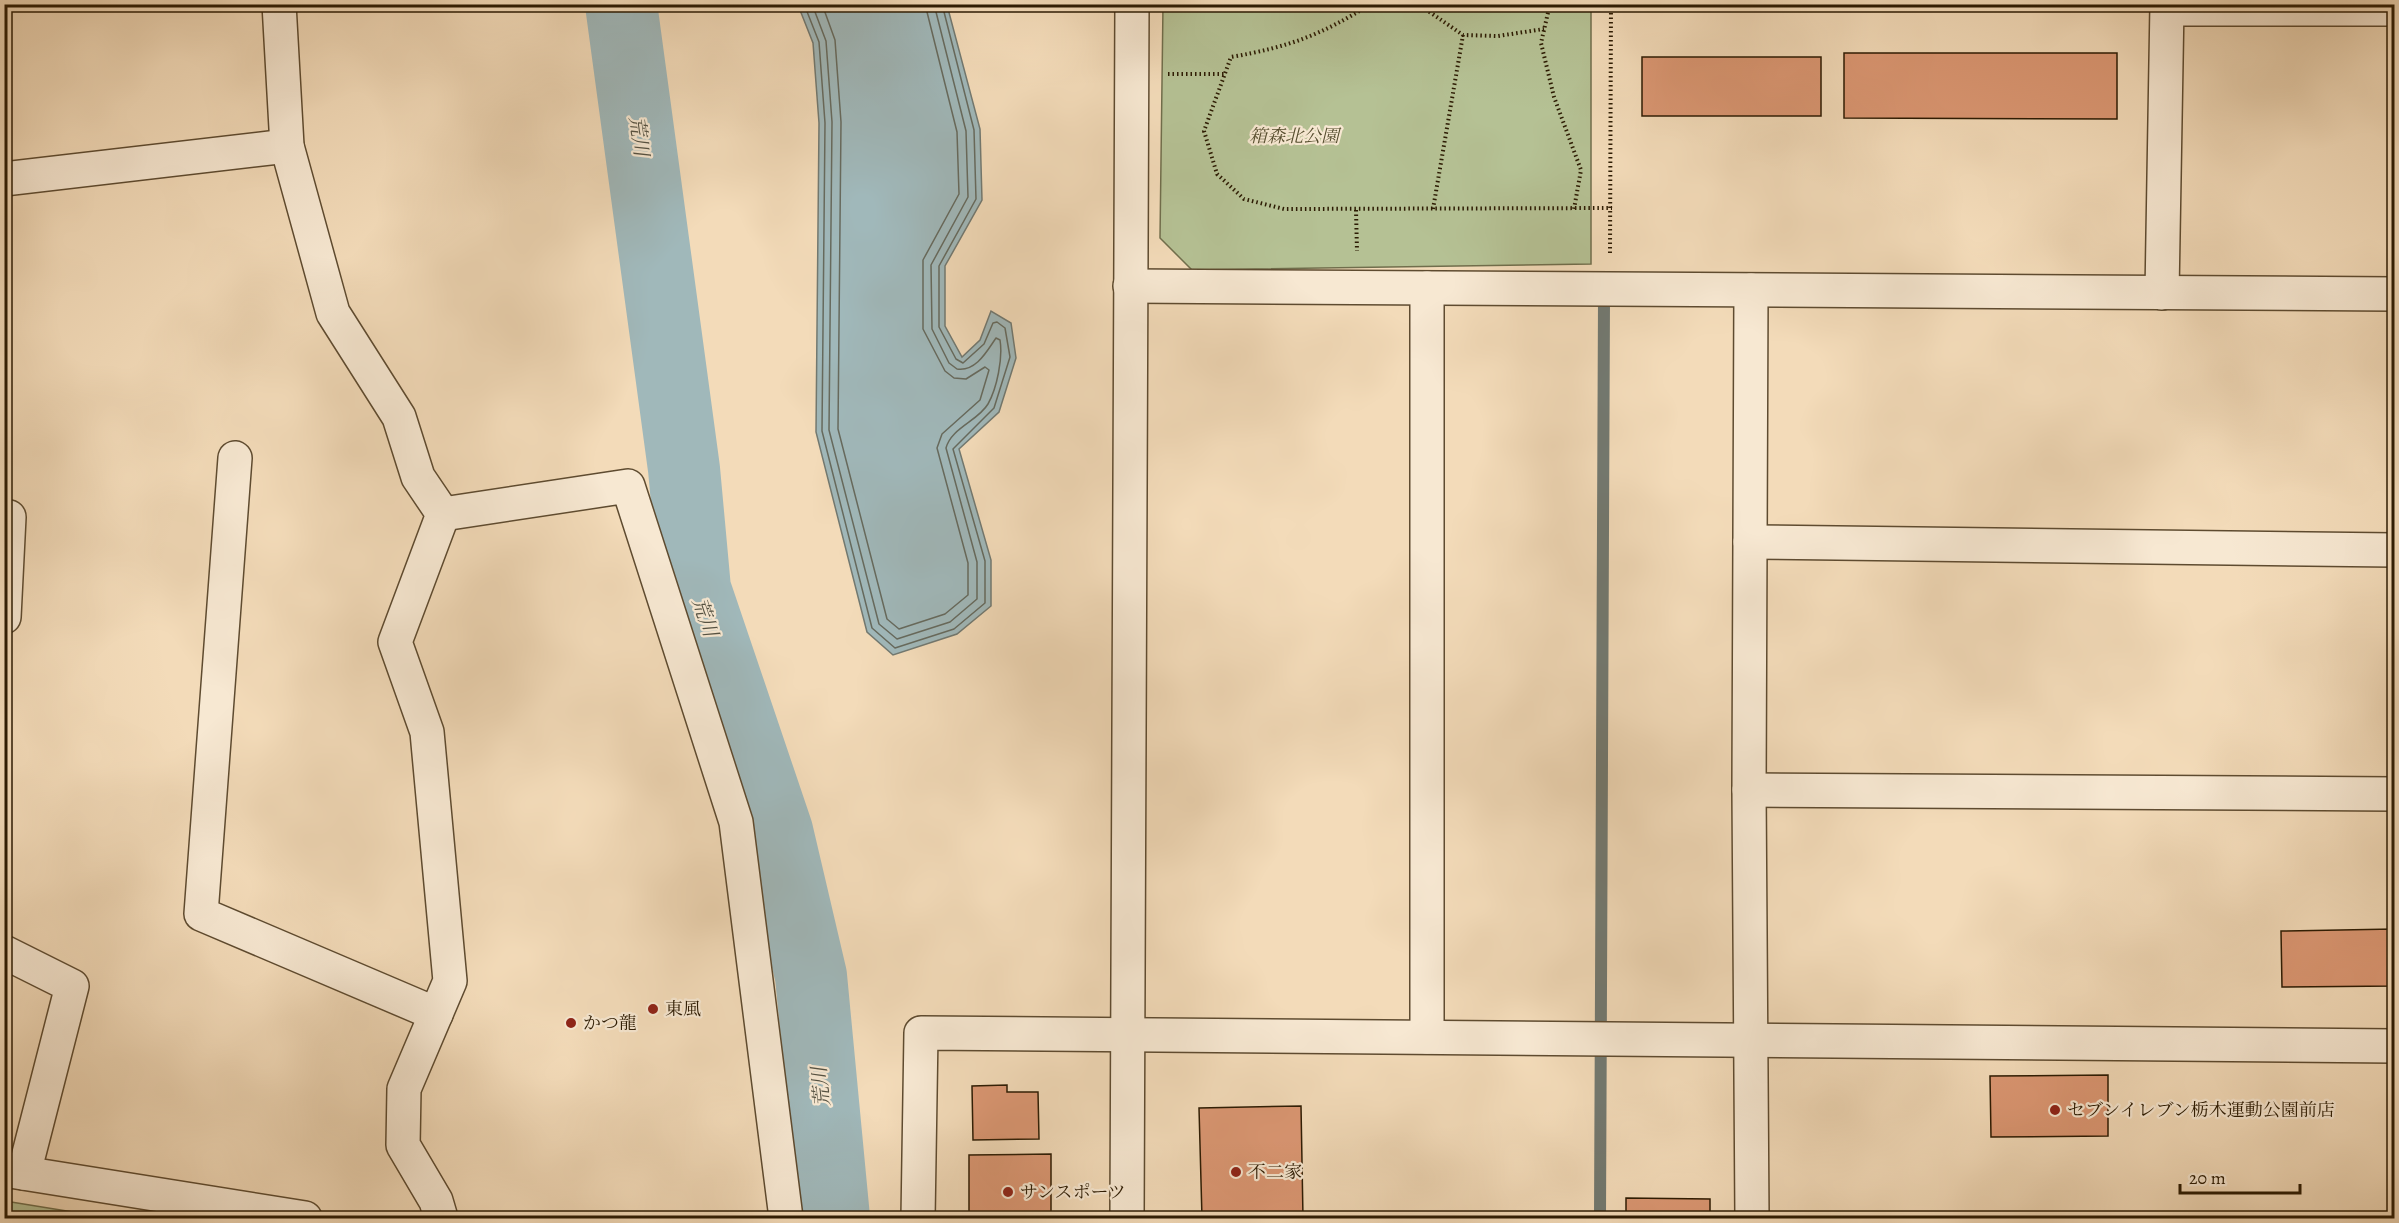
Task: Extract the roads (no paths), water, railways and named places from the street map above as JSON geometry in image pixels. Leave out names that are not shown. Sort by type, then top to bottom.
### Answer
[{"type":"street","points":[[279,4],[287,146],[333,313],[399,417],[418,477],[443,514]]},
{"type":"street","points":[[1127,1218],[1132,4]]},
{"type":"street","points":[[2162,293],[2167,7],[2394,9]]},
{"type":"street","points":[[4,179],[287,146]]},
{"type":"street","points":[[1130,286],[2394,294]]},
{"type":"street","points":[[1427,288],[1427,1037]]},
{"type":"street","points":[[1751,290],[1749,790],[1753,1040],[1752,1218]]},
{"type":"street","points":[[235,458],[201,914],[436,1014]]},
{"type":"street","points":[[443,514],[628,486],[736,822],[786,1218]]},
{"type":"street","points":[[441,1218],[436,1201],[403,1145],[405,1089],[450,981],[427,732],[395,642],[443,514]]},
{"type":"street","points":[[4,517],[9,517],[4,617]]},
{"type":"street","points":[[1750,542],[2394,550]]},
{"type":"street","points":[[1749,790],[2394,794]]},
{"type":"street","points":[[4,952],[72,986],[14,1171],[304,1218]]},
{"type":"street","points":[[918,1218],[921,1033],[2394,1046]]},
{"type":"water","points":[[798,5],[947,5],[980,129],[982,200],[945,266],[945,326],[962,357],[980,340],[991,311],[1011,323],[1016,358],[999,412],[959,449],[991,560],[991,606],[957,634],[893,655],[867,632],[816,432],[819,123],[813,43]]},
{"type":"waterway","name":"荒川","points":[[621,4],[684,469],[695,589],[777,831],[811,976],[834,1218]]},
{"type":"waterway","points":[[1600,1218],[1604,299]]},
{"type":"place","name":"東風","points":[[653,1009]]},
{"type":"place","name":"かつ龍","points":[[571,1023]]},
{"type":"place","name":"セブンイレブン栃木運動公園前店","points":[[2055,1110]]},
{"type":"place","name":"不二家","points":[[1236,1172]]},
{"type":"place","name":"サンスポーツ","points":[[1008,1192]]},
{"type":"park label","name":"箱森北公園","points":[[1294,136]]}]
